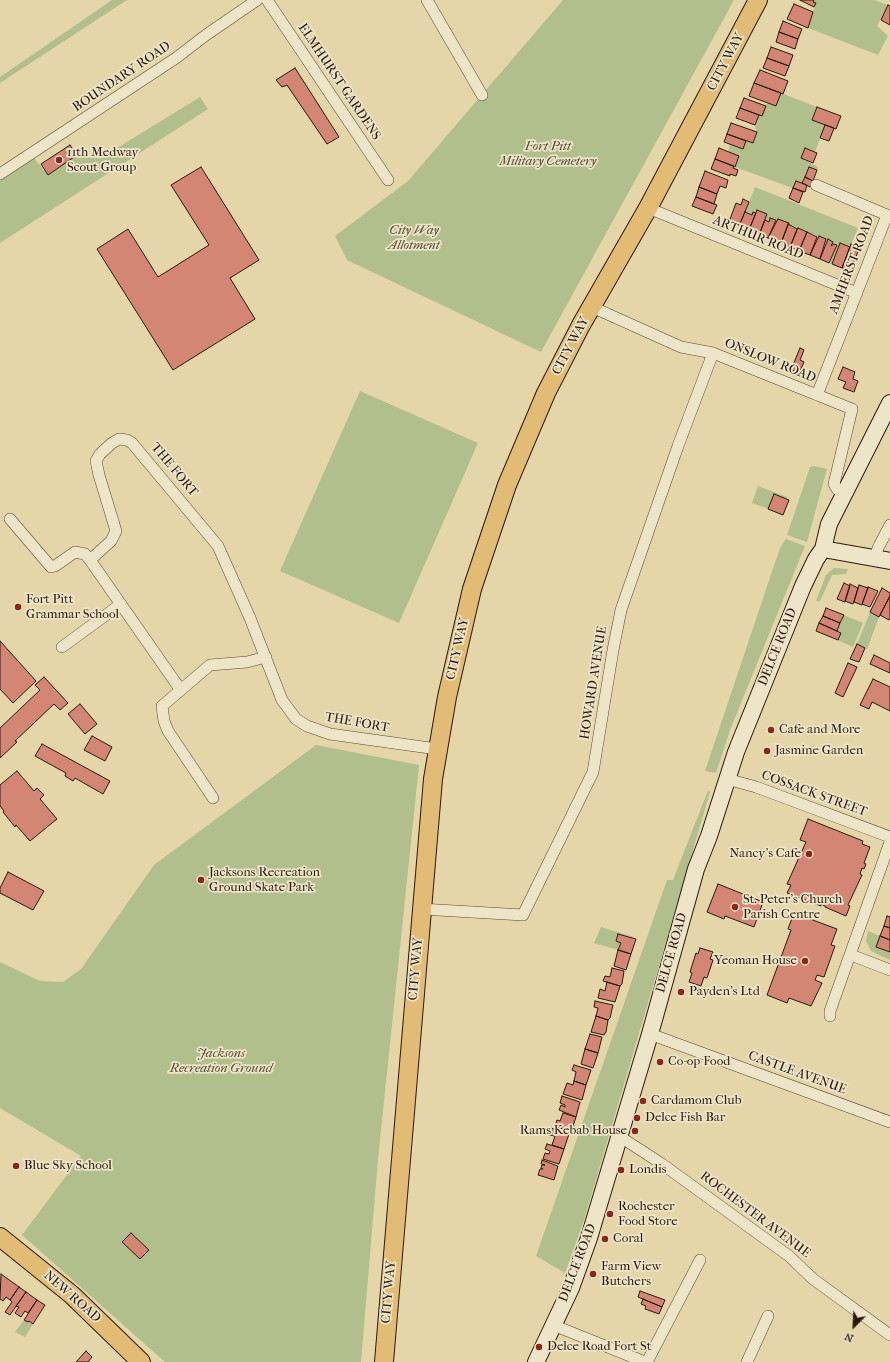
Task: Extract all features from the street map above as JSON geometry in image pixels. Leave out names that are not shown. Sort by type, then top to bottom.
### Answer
[{"type":"main road","name":"CITY WAY","points":[[384,1362],[432,786],[437,749],[459,639],[472,589],[498,509],[531,426],[559,368],[592,306],[648,208],[758,0]]},
{"type":"main road","name":"NEW ROAD","points":[[0,1237],[72,1295],[141,1362]]},
{"type":"street","name":"BOUNDARY ROAD","points":[[0,174],[176,58],[206,35],[257,0]]},
{"type":"street","name":"ELMHURST GARDENS","points":[[267,0],[388,180]]},
{"type":"street","points":[[427,0],[482,95]]},
{"type":"street","name":"AMHERST ROAD","points":[[816,185],[887,216],[817,395]]},
{"type":"street","name":"ARTHUR ROAD","points":[[648,208],[857,293]]},
{"type":"street","name":"ONSLOW ROAD","points":[[592,306],[681,347],[713,353],[852,410],[834,484],[836,489],[844,494]]},
{"type":"street","name":"HOWARD AVENUE","points":[[421,909],[523,915],[594,769],[612,650],[621,610],[678,446],[713,353]]},
{"type":"street","points":[[883,560],[823,549],[826,531],[890,403]]},
{"type":"street","name":"THE FORT","points":[[90,560],[111,541],[116,528],[99,475],[97,458],[113,442],[121,439],[127,440],[135,446],[218,546],[232,575],[285,706],[296,719],[307,726],[337,735],[437,749]]},
{"type":"street","points":[[10,519],[51,567],[55,566],[75,552],[85,554],[180,689]]},
{"type":"street","points":[[883,560],[877,549],[890,525]]},
{"type":"street","name":"DELCE ROAD","points":[[536,1362],[573,1281],[589,1238],[650,1034],[696,866],[706,845],[744,731],[803,586],[816,559],[823,549]]},
{"type":"street","points":[[62,647],[121,604]]},
{"type":"street","points":[[213,798],[165,724],[162,706],[180,689],[212,664],[247,662],[266,658]]},
{"type":"street","name":"COSSACK STREET","points":[[727,779],[756,787],[890,837]]},
{"type":"street","points":[[830,1016],[832,1005],[890,842]]},
{"type":"street","points":[[851,955],[890,970]]},
{"type":"street","name":"CASTLE AVENUE","points":[[650,1034],[890,1122]]},
{"type":"street","name":"ROCHESTER AVENUE","points":[[619,1136],[662,1164],[794,1260],[813,1279],[890,1335]]},
{"type":"street","points":[[553,1325],[646,1362],[700,1260]]},
{"type":"street","points":[[747,1362],[768,1316]]},
{"type":"green space","points":[[112,0],[127,0],[0,83],[0,77]]},
{"type":"green space","name":"Fort Pitt Military Cemetery","points":[[563,0],[734,0],[541,352],[347,260],[335,236],[408,181]]},
{"type":"green space","points":[[814,0],[874,0],[888,5],[877,26],[888,36],[878,55],[808,28],[816,3],[813,2]]},
{"type":"green space","points":[[781,93],[817,107],[812,120],[825,125],[815,152],[805,148],[801,158],[818,167],[817,170],[809,167],[802,183],[796,181],[793,188],[735,167],[739,156],[728,152],[730,145],[743,149],[746,141],[753,143],[757,132],[755,125],[759,115],[762,115],[767,103],[776,106]]},
{"type":"green space","points":[[200,97],[208,109],[0,243],[0,179],[34,158],[48,175],[77,155],[101,158]]},
{"type":"green space","points":[[755,187],[858,228],[850,247],[840,243],[832,264],[829,263],[837,245],[834,244],[831,246],[833,241],[828,239],[826,244],[826,239],[819,236],[815,240],[816,235],[797,229],[778,219],[776,225],[774,224],[776,220],[770,218],[769,222],[765,220],[767,214],[757,210],[752,215],[745,212]]},
{"type":"green space","points":[[360,391],[478,443],[399,623],[280,571]]},
{"type":"green space","points":[[814,466],[827,469],[807,542],[787,535],[810,467]]},
{"type":"green space","points":[[758,486],[787,497],[787,499],[774,494],[768,509],[752,503]]},
{"type":"green space","points":[[786,539],[805,546],[730,730],[716,773],[705,771],[780,548]]},
{"type":"green space","points":[[834,568],[848,569],[846,574],[832,575],[820,601],[816,601],[826,575]]},
{"type":"green space","points":[[870,612],[879,617],[867,649],[857,644]]},
{"type":"green space","points":[[844,615],[863,623],[853,647],[833,638],[838,640],[841,633],[837,631]]},
{"type":"green space","name":"Jacksons Recreation Ground","points":[[316,745],[419,765],[378,1159],[361,1362],[165,1362],[22,1235],[81,1156],[0,1108],[0,962],[40,981],[63,982],[81,969],[154,865]]},
{"type":"green space","points":[[709,788],[708,791],[710,792],[585,1217],[565,1273],[536,1256],[667,880],[673,880]]},
{"type":"green space","points":[[601,927],[637,938],[618,934],[616,941],[621,943],[618,950],[594,943]]},
{"type":"green space","points":[[868,931],[880,936],[890,952],[890,960],[871,951],[866,941]]},
{"type":"green space","points":[[24,1320],[33,1324],[25,1337],[15,1332]]},
{"type":"building","points":[[800,0],[814,0],[813,2],[816,3],[814,7]]},
{"type":"building","points":[[794,4],[813,12],[808,28],[787,19]]},
{"type":"building","points":[[888,5],[890,6],[890,25],[881,20]]},
{"type":"building","points":[[783,21],[802,29],[798,39],[779,32]]},
{"type":"building","points":[[779,32],[798,39],[795,49],[776,42]]},
{"type":"building","points":[[771,47],[793,55],[789,66],[767,58]]},
{"type":"building","points":[[767,58],[789,66],[785,76],[763,68]]},
{"type":"building","points":[[295,68],[339,137],[327,144],[287,85],[282,87],[276,80]]},
{"type":"building","points":[[760,70],[788,81],[783,94],[754,83]]},
{"type":"building","points":[[754,83],[781,93],[776,106],[749,96]]},
{"type":"building","points":[[744,98],[766,106],[762,116],[740,108]]},
{"type":"building","points":[[817,107],[841,116],[836,129],[812,120]]},
{"type":"building","points":[[740,108],[759,115],[755,125],[736,118]]},
{"type":"building","points":[[731,123],[757,132],[753,143],[727,134]]},
{"type":"building","points":[[825,125],[834,128],[829,141],[820,138]]},
{"type":"building","points":[[727,134],[746,141],[743,149],[724,142]]},
{"type":"building","name":"11th Medway Scout Group","points":[[70,145],[77,155],[48,175],[41,164]]},
{"type":"building","points":[[719,148],[739,156],[735,167],[715,159]]},
{"type":"building","points":[[805,148],[817,153],[813,163],[801,158]]},
{"type":"building","points":[[715,159],[734,166],[733,168],[738,170],[736,176],[730,174],[730,176],[711,169]]},
{"type":"building","points":[[201,167],[259,260],[230,278],[255,319],[173,370],[97,249],[128,229],[158,277],[209,245],[171,185]]},
{"type":"building","points":[[809,167],[817,170],[813,181],[805,177]]},
{"type":"building","points":[[705,171],[728,180],[726,188],[720,186],[717,194],[699,187]]},
{"type":"building","points":[[805,177],[813,181],[810,187],[802,183]]},
{"type":"building","points":[[796,181],[807,185],[805,192],[793,188]]},
{"type":"building","points":[[699,187],[717,194],[714,204],[696,197]]},
{"type":"building","points":[[793,188],[803,192],[799,203],[789,198]]},
{"type":"building","points":[[696,197],[717,205],[713,214],[692,206]]},
{"type":"building","points":[[743,199],[749,202],[739,226],[729,222],[736,203],[741,205]]},
{"type":"building","points":[[757,210],[767,214],[759,235],[749,230]]},
{"type":"building","points":[[745,212],[752,215],[753,212],[756,213],[749,230],[739,226]]},
{"type":"building","points":[[770,218],[776,220],[768,238],[759,235],[765,220],[769,222]]},
{"type":"building","points":[[778,219],[789,223],[781,243],[768,238]]},
{"type":"building","points":[[788,224],[797,229],[790,247],[781,243]]},
{"type":"building","points":[[798,228],[807,232],[799,251],[790,247]]},
{"type":"building","points":[[807,232],[817,237],[810,255],[799,251]]},
{"type":"building","points":[[819,236],[826,239],[820,259],[810,255]]},
{"type":"building","points":[[828,239],[833,242],[831,246],[834,244],[837,245],[829,263],[820,259]]},
{"type":"building","points":[[840,243],[850,247],[842,268],[832,264]]},
{"type":"building","points":[[851,244],[860,247],[850,271],[842,268]]},
{"type":"building","points":[[800,348],[804,350],[800,360],[804,362],[799,373],[791,370]]},
{"type":"building","points":[[843,367],[855,372],[853,379],[858,381],[854,392],[843,388],[846,382],[838,379]]},
{"type":"building","points":[[774,494],[789,500],[783,515],[768,509]]},
{"type":"building","points":[[844,583],[850,586],[845,602],[837,599]]},
{"type":"building","points":[[850,584],[858,588],[853,604],[845,601]]},
{"type":"building","points":[[859,585],[868,588],[862,605],[854,602]]},
{"type":"building","points":[[868,587],[878,591],[870,607],[862,604]]},
{"type":"building","points":[[882,588],[890,593],[890,596],[879,617],[870,612]]},
{"type":"building","points":[[890,596],[890,618],[889,620],[880,615]]},
{"type":"building","points":[[826,608],[844,615],[840,623],[823,616]]},
{"type":"building","points":[[823,616],[840,623],[837,631],[819,623]]},
{"type":"building","points":[[819,623],[841,633],[838,640],[816,631]]},
{"type":"building","points":[[0,641],[36,681],[13,703],[0,689]]},
{"type":"building","points":[[857,644],[865,648],[859,662],[850,659]]},
{"type":"building","points":[[874,655],[890,663],[890,673],[870,664]]},
{"type":"building","points":[[848,663],[857,667],[843,697],[835,693]]},
{"type":"building","points":[[44,677],[68,703],[60,710],[54,704],[15,741],[17,742],[0,758],[0,728],[40,690],[35,685]]},
{"type":"building","points":[[873,679],[890,687],[890,711],[872,702],[869,709],[860,705]]},
{"type":"building","points":[[80,704],[97,724],[85,734],[68,714]]},
{"type":"building","points":[[92,736],[112,747],[105,761],[84,750]]},
{"type":"building","points":[[42,744],[110,781],[103,794],[75,778],[73,781],[65,776],[66,773],[35,756]]},
{"type":"building","points":[[17,771],[34,791],[37,788],[44,795],[40,799],[57,819],[30,841],[16,825],[15,827],[0,806],[0,785]]},
{"type":"building","points":[[808,819],[863,841],[862,844],[870,847],[864,863],[866,864],[864,869],[862,868],[860,874],[862,875],[848,905],[850,906],[846,916],[821,904],[821,906],[787,893],[791,885],[787,884],[806,842],[800,840]]},
{"type":"building","points":[[8,872],[44,891],[33,910],[0,893],[0,888]]},
{"type":"building","name":"St. Peter's Church Parish Centre","points":[[718,884],[763,902],[754,927],[725,916],[724,919],[707,912]]},
{"type":"building","name":"Yeoman House","points":[[794,913],[837,929],[831,945],[835,946],[824,977],[817,975],[815,980],[822,983],[811,1006],[789,998],[787,1003],[767,995],[791,930],[788,929]]},
{"type":"building","points":[[887,916],[890,917],[890,928],[884,926]]},
{"type":"building","points":[[884,926],[890,928],[890,940],[880,936]]},
{"type":"building","points":[[618,934],[636,939],[631,954],[618,950],[621,943],[616,941]]},
{"type":"building","points":[[880,936],[890,940],[890,952],[876,947]]},
{"type":"building","points":[[700,948],[713,952],[710,959],[713,960],[707,978],[704,977],[701,986],[689,982],[692,973],[690,972],[696,953],[698,954]]},
{"type":"building","points":[[618,950],[631,954],[626,970],[614,966]]},
{"type":"building","points":[[612,968],[624,971],[622,984],[620,986],[603,981],[605,976],[610,977]]},
{"type":"building","points":[[607,982],[620,986],[615,1002],[598,998],[600,989],[605,991]]},
{"type":"building","points":[[595,1001],[613,1005],[610,1018],[608,1020],[596,1016],[598,1008],[594,1007]]},
{"type":"building","points":[[596,1016],[608,1020],[604,1035],[591,1032]]},
{"type":"building","points":[[590,1034],[602,1037],[598,1053],[585,1049]]},
{"type":"building","points":[[585,1049],[598,1053],[593,1068],[581,1064]]},
{"type":"building","points":[[574,1065],[591,1070],[586,1085],[574,1081],[576,1072],[572,1070]]},
{"type":"building","points":[[574,1081],[586,1085],[582,1100],[563,1094],[567,1083],[573,1085]]},
{"type":"building","points":[[562,1096],[580,1102],[576,1117],[559,1110],[561,1105],[565,1107],[565,1105],[560,1103]]},
{"type":"building","points":[[563,1113],[576,1117],[571,1132],[555,1126],[557,1120],[560,1121]]},
{"type":"building","points":[[551,1128],[569,1134],[564,1149],[552,1145],[555,1136],[549,1135]]},
{"type":"building","points":[[547,1144],[564,1149],[559,1164],[543,1159],[545,1153],[549,1154],[550,1151],[545,1149]]},
{"type":"building","points":[[542,1160],[558,1166],[554,1180],[538,1175],[540,1169],[543,1169],[541,1168],[542,1165],[545,1165],[541,1164]]},
{"type":"building","points":[[131,1233],[149,1250],[140,1259],[122,1242]]},
{"type":"building","points":[[1,1274],[19,1287],[10,1300],[6,1297],[3,1301],[0,1299]]},
{"type":"building","points":[[19,1287],[26,1292],[10,1315],[5,1312],[12,1302],[10,1300]]},
{"type":"building","points":[[640,1291],[665,1300],[662,1307],[638,1297]]},
{"type":"building","points":[[26,1292],[37,1300],[28,1313],[25,1311],[21,1317],[15,1313],[19,1307],[16,1306]]},
{"type":"building","points":[[643,1299],[662,1307],[659,1314],[645,1309],[646,1306],[641,1304]]},
{"type":"building","points":[[37,1300],[45,1305],[33,1324],[24,1320]]},
{"type":"building","points":[[86,1351],[92,1357],[88,1362],[76,1362]]},
{"type":"place","name":"11th Medway Scout Group","points":[[59,160]]},
{"type":"place","name":"Fort Pitt Grammar School","points":[[18,607]]},
{"type":"place","name":"Cafe and More","points":[[771,730]]},
{"type":"place","name":"Jasmine Garden","points":[[767,751]]},
{"type":"place","name":"Nancy's Cafe","points":[[809,854]]},
{"type":"place","name":"Jacksons Recreation Ground Skate Park","points":[[201,880]]},
{"type":"place","name":"St. Peter's Church Parish Centre","points":[[735,907]]},
{"type":"place","name":"Yeoman House","points":[[805,961]]},
{"type":"place","name":"Payden's Ltd","points":[[681,992]]},
{"type":"place","name":"Co-op Food","points":[[660,1062]]},
{"type":"place","name":"Cardamom Club","points":[[643,1101]]},
{"type":"place","name":"Delce Fish Bar","points":[[637,1118]]},
{"type":"place","name":"Rams Kebab House","points":[[635,1131]]},
{"type":"place","name":"Blue Sky School","points":[[16,1166]]},
{"type":"place","name":"Londis","points":[[621,1170]]},
{"type":"place","name":"Rochester Food Store","points":[[610,1214]]},
{"type":"place","name":"Coral","points":[[605,1239]]},
{"type":"place","name":"Farm View Butchers","points":[[593,1274]]},
{"type":"place","name":"Delce Road Fort St","points":[[539,1347]]},
{"type":"park label","name":"City Way Allotment","points":[[414,238]]}]
